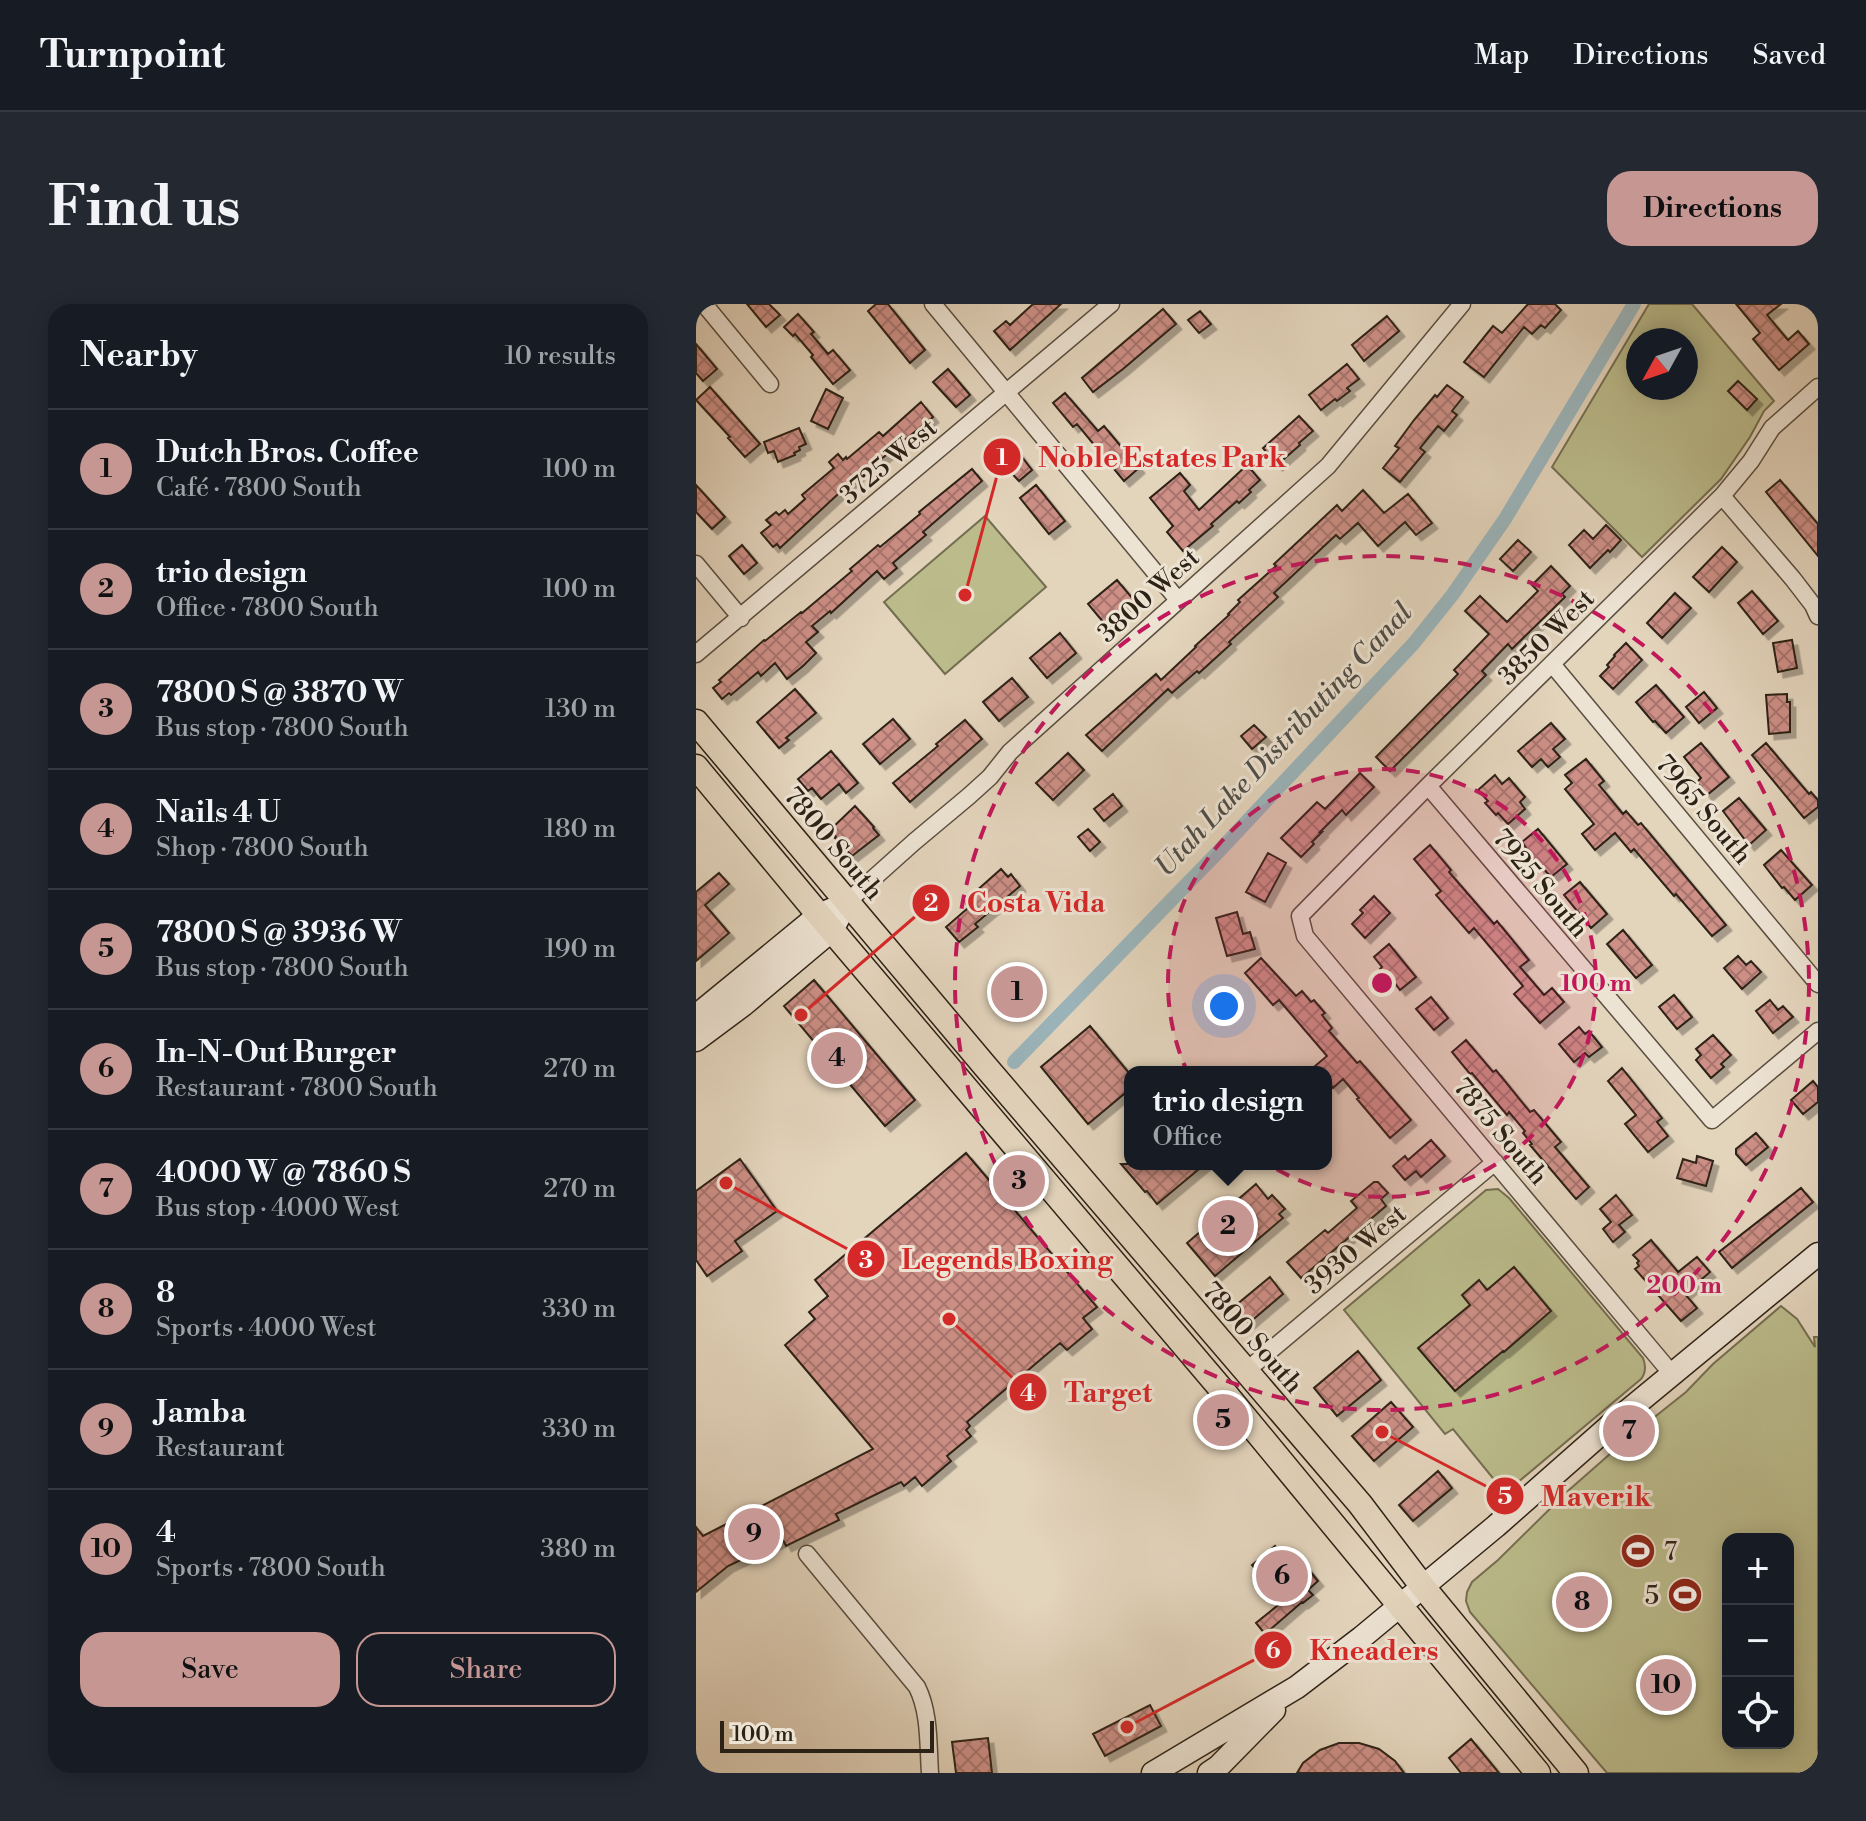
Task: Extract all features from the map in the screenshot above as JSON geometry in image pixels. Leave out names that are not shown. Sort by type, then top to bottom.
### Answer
[{"type":"main road","name":"7800 South","points":[[696,722],[1360,1504],[1423,1587],[1576,1773]]},
{"type":"main road","points":[[696,767],[1228,1397],[1538,1773]]},
{"type":"main road","points":[[696,1040],[727,1018],[847,902]]},
{"type":"main road","points":[[696,1016],[825,922]]},
{"type":"main road","points":[[978,1101],[991,1101],[1012,1114],[1053,1164],[1063,1171],[1072,1167]]},
{"type":"main road","points":[[1209,1773],[1297,1687],[1423,1587],[1818,1254]]},
{"type":"main road","points":[[1153,1773],[1297,1687]]},
{"type":"street","points":[[704,304],[770,384]]},
{"type":"street","points":[[933,304],[1178,600]]},
{"type":"street","name":"3725 West","points":[[696,654],[1111,304]]},
{"type":"street","name":"3800 West","points":[[847,902],[990,777],[1010,752],[1328,466],[1462,304]]},
{"type":"street","name":"3850 West","points":[[1300,916],[1722,496],[1751,461],[1772,428],[1818,387]]},
{"type":"street","points":[[1722,496],[1793,579],[1818,616]]},
{"type":"street","points":[[696,564],[741,618]]},
{"type":"street","name":"7965 South","points":[[1552,664],[1818,984]]},
{"type":"street","name":"7925 South","points":[[1428,786],[1712,1120],[1818,1031]]},
{"type":"street","name":"7875 South","points":[[1300,916],[1305,936],[1672,1374]]},
{"type":"street","name":"3930 West","points":[[1246,1371],[1495,1162]]},
{"type":"street","points":[[807,1554],[917,1687],[926,1722],[930,1773]]},
{"type":"green space","points":[[1649,304],[1692,304],[1774,401],[1764,411],[1721,479],[1642,557],[1552,467],[1626,343],[1626,400],[1698,400],[1698,328],[1635,328]]},
{"type":"green space","points":[[985,516],[1046,587],[945,674],[884,602]]},
{"type":"green space","points":[[1498,1189],[1509,1198],[1643,1358],[1645,1367],[1641,1379],[1505,1493],[1453,1429],[1445,1434],[1344,1310],[1486,1190]]},
{"type":"green space","points":[[1781,1306],[1797,1319],[1815,1347],[1814,1337],[1818,1337],[1818,1773],[1607,1773],[1470,1612],[1466,1601],[1472,1582],[1569,1490],[1686,1392],[1713,1364]]},
{"type":"building","points":[[747,304],[769,304],[780,315],[766,327]]},
{"type":"building","points":[[876,304],[888,304],[925,350],[910,363],[868,311]]},
{"type":"building","points":[[1033,304],[1061,304],[1010,350],[994,331],[1006,321],[1010,325]]},
{"type":"building","points":[[1528,304],[1555,304],[1561,310],[1545,328],[1541,325],[1532,334],[1524,327],[1484,377],[1464,362],[1493,326],[1502,333]]},
{"type":"building","points":[[1736,304],[1781,304],[1767,315],[1788,340],[1798,331],[1809,344],[1779,370],[1753,339],[1760,333]]},
{"type":"building","points":[[1163,309],[1176,324],[1093,392],[1082,378]]},
{"type":"building","points":[[1200,311],[1211,324],[1199,333],[1188,320]]},
{"type":"building","points":[[798,314],[828,354],[833,350],[850,370],[833,384],[795,334],[793,336],[784,327]]},
{"type":"building","points":[[1387,316],[1399,331],[1364,361],[1352,345]]},
{"type":"building","points":[[696,344],[717,369],[703,381],[696,373]]},
{"type":"building","points":[[1347,364],[1359,379],[1347,388],[1350,391],[1321,410],[1309,395]]},
{"type":"building","points":[[948,369],[970,395],[956,407],[933,382]]},
{"type":"building","points":[[1738,381],[1757,399],[1747,410],[1728,391]]},
{"type":"building","points":[[1447,385],[1463,397],[1452,411],[1457,415],[1444,431],[1438,426],[1420,448],[1425,452],[1400,482],[1383,468],[1399,448],[1395,446],[1414,420]]},
{"type":"building","points":[[710,387],[760,444],[745,457],[696,400]]},
{"type":"building","points":[[826,389],[843,398],[828,429],[811,421]]},
{"type":"building","points":[[1065,393],[1098,431],[1104,426],[1139,468],[1124,481],[1077,424],[1073,427],[1053,403]]},
{"type":"building","points":[[921,402],[933,417],[865,469],[780,548],[777,544],[773,547],[761,533],[771,525],[766,520],[776,512],[779,515],[785,510],[788,514],[805,499],[802,495],[834,468],[829,462],[838,454],[843,460],[847,459],[879,432],[883,436]]},
{"type":"building","points":[[1299,416],[1313,431],[1277,465],[1263,448]]},
{"type":"building","points":[[799,428],[806,444],[799,447],[795,455],[778,462],[774,451],[768,453],[764,442]]},
{"type":"building","points":[[1009,440],[1032,470],[1019,481],[993,453]]},
{"type":"building","points":[[1247,465],[1260,480],[1249,490],[1251,492],[1183,551],[1167,532],[1173,526],[1150,498],[1180,473],[1190,485],[1184,491],[1199,510]]},
{"type":"building","points":[[972,469],[982,481],[923,532],[926,535],[893,563],[897,568],[884,579],[877,571],[812,626],[818,632],[806,642],[816,653],[803,666],[787,679],[775,663],[761,676],[758,672],[722,699],[713,688],[721,682],[719,680]]},
{"type":"building","points":[[1780,480],[1818,524],[1818,556],[1766,492]]},
{"type":"building","points":[[696,485],[725,517],[712,529],[696,512]]},
{"type":"building","points":[[1036,485],[1065,521],[1049,534],[1020,498]]},
{"type":"building","points":[[1363,490],[1384,513],[1408,494],[1432,523],[1416,535],[1405,522],[1378,546],[1358,523],[1340,539],[1336,535],[1274,593],[1278,597],[1229,642],[1231,644],[1172,693],[1168,689],[1102,751],[1086,735],[1156,674],[1161,680],[1229,615],[1240,602],[1238,600],[1276,566],[1274,564],[1337,505],[1342,511]]},
{"type":"building","points":[[1606,525],[1621,540],[1590,568],[1569,545],[1584,530],[1593,539]]},
{"type":"building","points":[[1518,540],[1531,552],[1513,571],[1500,559]]},
{"type":"building","points":[[742,545],[757,563],[744,574],[729,556]]},
{"type":"building","points":[[1722,547],[1737,562],[1709,592],[1693,577]]},
{"type":"building","points":[[1551,566],[1570,586],[1562,594],[1565,597],[1512,649],[1508,644],[1482,671],[1486,675],[1390,771],[1376,757],[1458,674],[1454,670],[1489,634],[1465,611],[1480,596],[1507,622],[1538,591],[1532,585]]},
{"type":"building","points":[[1117,580],[1133,599],[1104,623],[1088,604]]},
{"type":"building","points":[[1752,591],[1778,621],[1763,634],[1738,603]]},
{"type":"building","points":[[1675,593],[1691,608],[1662,638],[1647,623]]},
{"type":"building","points":[[1060,633],[1076,653],[1047,678],[1030,658]]},
{"type":"building","points":[[1792,640],[1797,668],[1778,672],[1773,643]]},
{"type":"building","points":[[1626,643],[1642,660],[1613,689],[1600,676]]},
{"type":"building","points":[[1012,678],[1028,697],[999,721],[983,702]]},
{"type":"building","points":[[1656,685],[1684,717],[1666,733],[1636,702]]},
{"type":"building","points":[[795,689],[816,713],[786,738],[789,740],[779,748],[757,722]]},
{"type":"building","points":[[1704,692],[1717,708],[1699,723],[1686,707]]},
{"type":"building","points":[[1787,694],[1790,732],[1769,734],[1766,695]]},
{"type":"building","points":[[893,719],[910,739],[880,764],[863,744]]},
{"type":"building","points":[[965,720],[982,739],[910,802],[893,783]]},
{"type":"building","points":[[1551,723],[1565,739],[1553,749],[1560,757],[1548,767],[1541,759],[1532,767],[1518,751]]},
{"type":"building","points":[[1254,725],[1266,737],[1252,749],[1241,736]]},
{"type":"building","points":[[1701,743],[1729,777],[1707,795],[1697,782],[1701,778],[1684,757]]},
{"type":"building","points":[[1766,743],[1809,794],[1811,792],[1818,800],[1818,807],[1804,818],[1752,755]]},
{"type":"building","points":[[831,751],[858,783],[846,793],[839,784],[821,799],[812,788],[808,791],[798,779]]},
{"type":"building","points":[[1068,753],[1084,770],[1053,800],[1036,783]]},
{"type":"building","points":[[1586,759],[1604,781],[1599,785],[1623,814],[1626,811],[1638,825],[1641,823],[1726,925],[1712,936],[1634,849],[1631,852],[1615,833],[1595,850],[1582,834],[1594,824],[1565,789],[1572,783],[1565,775]]},
{"type":"building","points":[[1360,773],[1374,787],[1346,815],[1342,810],[1301,857],[1281,838],[1317,802],[1325,809]]},
{"type":"building","points":[[1495,775],[1502,784],[1509,778],[1525,797],[1520,802],[1525,809],[1508,824],[1485,803],[1488,801],[1478,790]]},
{"type":"building","points":[[1113,794],[1122,806],[1104,821],[1094,809]]},
{"type":"building","points":[[1739,798],[1766,830],[1749,845],[1723,811]]},
{"type":"building","points":[[855,806],[879,835],[852,856],[830,830]]},
{"type":"building","points":[[1088,829],[1100,842],[1090,851],[1078,837]]},
{"type":"building","points":[[1538,829],[1567,864],[1551,877],[1541,866],[1539,868],[1522,842]]},
{"type":"building","points":[[1430,845],[1451,870],[1449,872],[1494,924],[1497,921],[1529,960],[1520,967],[1544,995],[1552,988],[1564,1002],[1540,1023],[1514,994],[1523,986],[1474,928],[1469,933],[1436,895],[1441,891],[1414,859]]},
{"type":"building","points":[[1781,850],[1812,885],[1795,900],[1764,865]]},
{"type":"building","points":[[1268,853],[1286,863],[1265,902],[1246,892]]},
{"type":"building","points":[[1001,869],[1008,877],[1011,874],[1020,886],[975,924],[978,927],[959,942],[946,927],[968,908],[965,901]]},
{"type":"building","points":[[719,873],[729,884],[705,905],[729,933],[696,961],[696,892]]},
{"type":"building","points":[[1580,882],[1607,914],[1591,928],[1564,895]]},
{"type":"building","points":[[1374,896],[1390,913],[1365,938],[1352,924]]},
{"type":"building","points":[[1237,912],[1243,934],[1250,932],[1255,949],[1227,956],[1216,918]]},
{"type":"building","points":[[1623,930],[1652,965],[1636,978],[1607,944]]},
{"type":"building","points":[[1389,944],[1416,977],[1400,990],[1380,969],[1382,967],[1374,957]]},
{"type":"building","points":[[1738,956],[1746,965],[1751,961],[1761,972],[1742,989],[1724,968]]},
{"type":"building","points":[[1261,958],[1296,996],[1302,991],[1311,1002],[1314,1000],[1325,1013],[1322,1015],[1332,1028],[1329,1031],[1357,1063],[1360,1061],[1411,1120],[1390,1138],[1343,1079],[1333,1088],[1332,1066],[1315,1066],[1327,1056],[1279,1000],[1273,1005],[1245,973]]},
{"type":"building","points":[[1027,973],[1035,983],[1029,989],[1034,994],[1018,1008],[1005,992]]},
{"type":"building","points":[[814,980],[915,1100],[885,1126],[784,1006]]},
{"type":"building","points":[[1674,995],[1692,1017],[1677,1029],[1659,1007]]},
{"type":"building","points":[[1431,997],[1448,1018],[1434,1030],[1416,1009]]},
{"type":"building","points":[[1770,1000],[1778,1010],[1783,1006],[1793,1017],[1773,1033],[1756,1011]]},
{"type":"building","points":[[1090,1026],[1124,1067],[1124,1094],[1088,1124],[1041,1067]]},
{"type":"building","points":[[1579,1027],[1585,1034],[1589,1031],[1602,1047],[1589,1057],[1585,1053],[1574,1062],[1559,1044]]},
{"type":"building","points":[[1713,1035],[1731,1055],[1721,1064],[1724,1067],[1711,1078],[1696,1060],[1701,1055],[1696,1049]]},
{"type":"building","points":[[1466,1040],[1561,1142],[1555,1147],[1589,1187],[1576,1199],[1530,1145],[1523,1133],[1525,1131],[1509,1112],[1507,1115],[1452,1052]]},
{"type":"building","points":[[1622,1068],[1662,1118],[1657,1122],[1668,1136],[1648,1152],[1625,1124],[1636,1115],[1608,1081]]},
{"type":"building","points":[[1813,1081],[1818,1087],[1818,1102],[1803,1114],[1791,1100]]},
{"type":"building","points":[[1756,1133],[1768,1147],[1746,1165],[1736,1154],[1736,1149]]},
{"type":"building","points":[[1431,1140],[1445,1156],[1421,1177],[1416,1171],[1405,1180],[1393,1166],[1405,1156],[1408,1160]]},
{"type":"building","points":[[966,1153],[1097,1307],[1083,1318],[1092,1329],[1067,1350],[1060,1343],[967,1422],[970,1426],[966,1430],[971,1436],[947,1456],[951,1461],[922,1486],[915,1477],[904,1486],[901,1482],[836,1514],[839,1520],[786,1546],[783,1540],[728,1566],[696,1592],[696,1527],[703,1536],[873,1449],[785,1345],[815,1319],[809,1312],[828,1296],[815,1280]]},
{"type":"building","points":[[1697,1156],[1713,1161],[1706,1186],[1677,1178],[1683,1159],[1696,1163]]},
{"type":"building","points":[[740,1159],[777,1211],[735,1241],[742,1251],[707,1276],[696,1260],[696,1191]]},
{"type":"building","points":[[1126,1170],[1198,1170],[1157,1204]]},
{"type":"building","points":[[1378,1182],[1388,1193],[1381,1199],[1386,1206],[1301,1278],[1287,1262],[1357,1208],[1351,1201]]},
{"type":"building","points":[[1256,1184],[1268,1199],[1272,1195],[1285,1209],[1279,1214],[1283,1218],[1215,1276],[1187,1243]]},
{"type":"building","points":[[1801,1188],[1813,1202],[1732,1268],[1719,1252]]},
{"type":"building","points":[[1616,1195],[1632,1215],[1619,1225],[1625,1232],[1613,1242],[1603,1229],[1611,1222],[1600,1209]]},
{"type":"building","points":[[1651,1240],[1678,1272],[1697,1257],[1710,1272],[1685,1294],[1697,1308],[1681,1321],[1635,1269],[1639,1261],[1633,1255]]},
{"type":"building","points":[[1514,1267],[1551,1311],[1455,1391],[1418,1348],[1470,1305],[1462,1295],[1479,1280],[1487,1290]]},
{"type":"building","points":[[1270,1277],[1283,1294],[1249,1323],[1235,1306]]},
{"type":"building","points":[[1358,1351],[1381,1380],[1337,1416],[1314,1388]]},
{"type":"building","points":[[1391,1402],[1413,1427],[1374,1461],[1352,1436]]},
{"type":"building","points":[[1438,1471],[1452,1488],[1413,1521],[1399,1505]]},
{"type":"building","points":[[1275,1546],[1284,1556],[1292,1549],[1318,1581],[1308,1590],[1313,1595],[1265,1634],[1256,1623],[1283,1601],[1252,1565]]},
{"type":"building","points":[[1150,1705],[1161,1726],[1105,1756],[1093,1734]]},
{"type":"building","points":[[988,1738],[992,1773],[956,1773],[952,1742]]},
{"type":"building","points":[[1471,1739],[1499,1773],[1461,1773],[1449,1758]]},
{"type":"building","points":[[1339,1743],[1359,1743],[1379,1749],[1395,1761],[1404,1773],[1297,1773],[1303,1763],[1320,1750]]},
{"type":"waterway","name":"Utah Lake Distributing Canal","points":[[1014,1062],[1221,849],[1414,643],[1453,594],[1505,519],[1634,304]]},
{"type":"place","name":"Noble Estates Park","points":[[965,595]]},
{"type":"place","name":"Dutch Bros. Coffee","points":[[1017,992]]},
{"type":"place","name":"Costa Vida","points":[[801,1015]]},
{"type":"place","name":"Nails 4 U","points":[[837,1058]]},
{"type":"place","name":"7800 S @ 3870 W","points":[[1019,1181]]},
{"type":"place","name":"Legends Boxing","points":[[726,1183]]},
{"type":"place","name":"trio design","points":[[1228,1226]]},
{"type":"place","name":"Target","points":[[949,1319]]},
{"type":"place","name":"7800 S @ 3936 W","points":[[1223,1420]]},
{"type":"place","name":"4000 W @ 7860 S","points":[[1629,1431]]},
{"type":"place","name":"Maverik","points":[[1382,1432]]},
{"type":"place","name":"Jamba","points":[[754,1534]]},
{"type":"place","name":"7","points":[[1638,1551]]},
{"type":"place","name":"In-N-Out Burger","points":[[1282,1576]]},
{"type":"place","name":"5","points":[[1685,1595]]},
{"type":"place","name":"8","points":[[1582,1602]]},
{"type":"place","name":"4","points":[[1666,1685]]},
{"type":"place","name":"Kneaders","points":[[1127,1727]]}]
